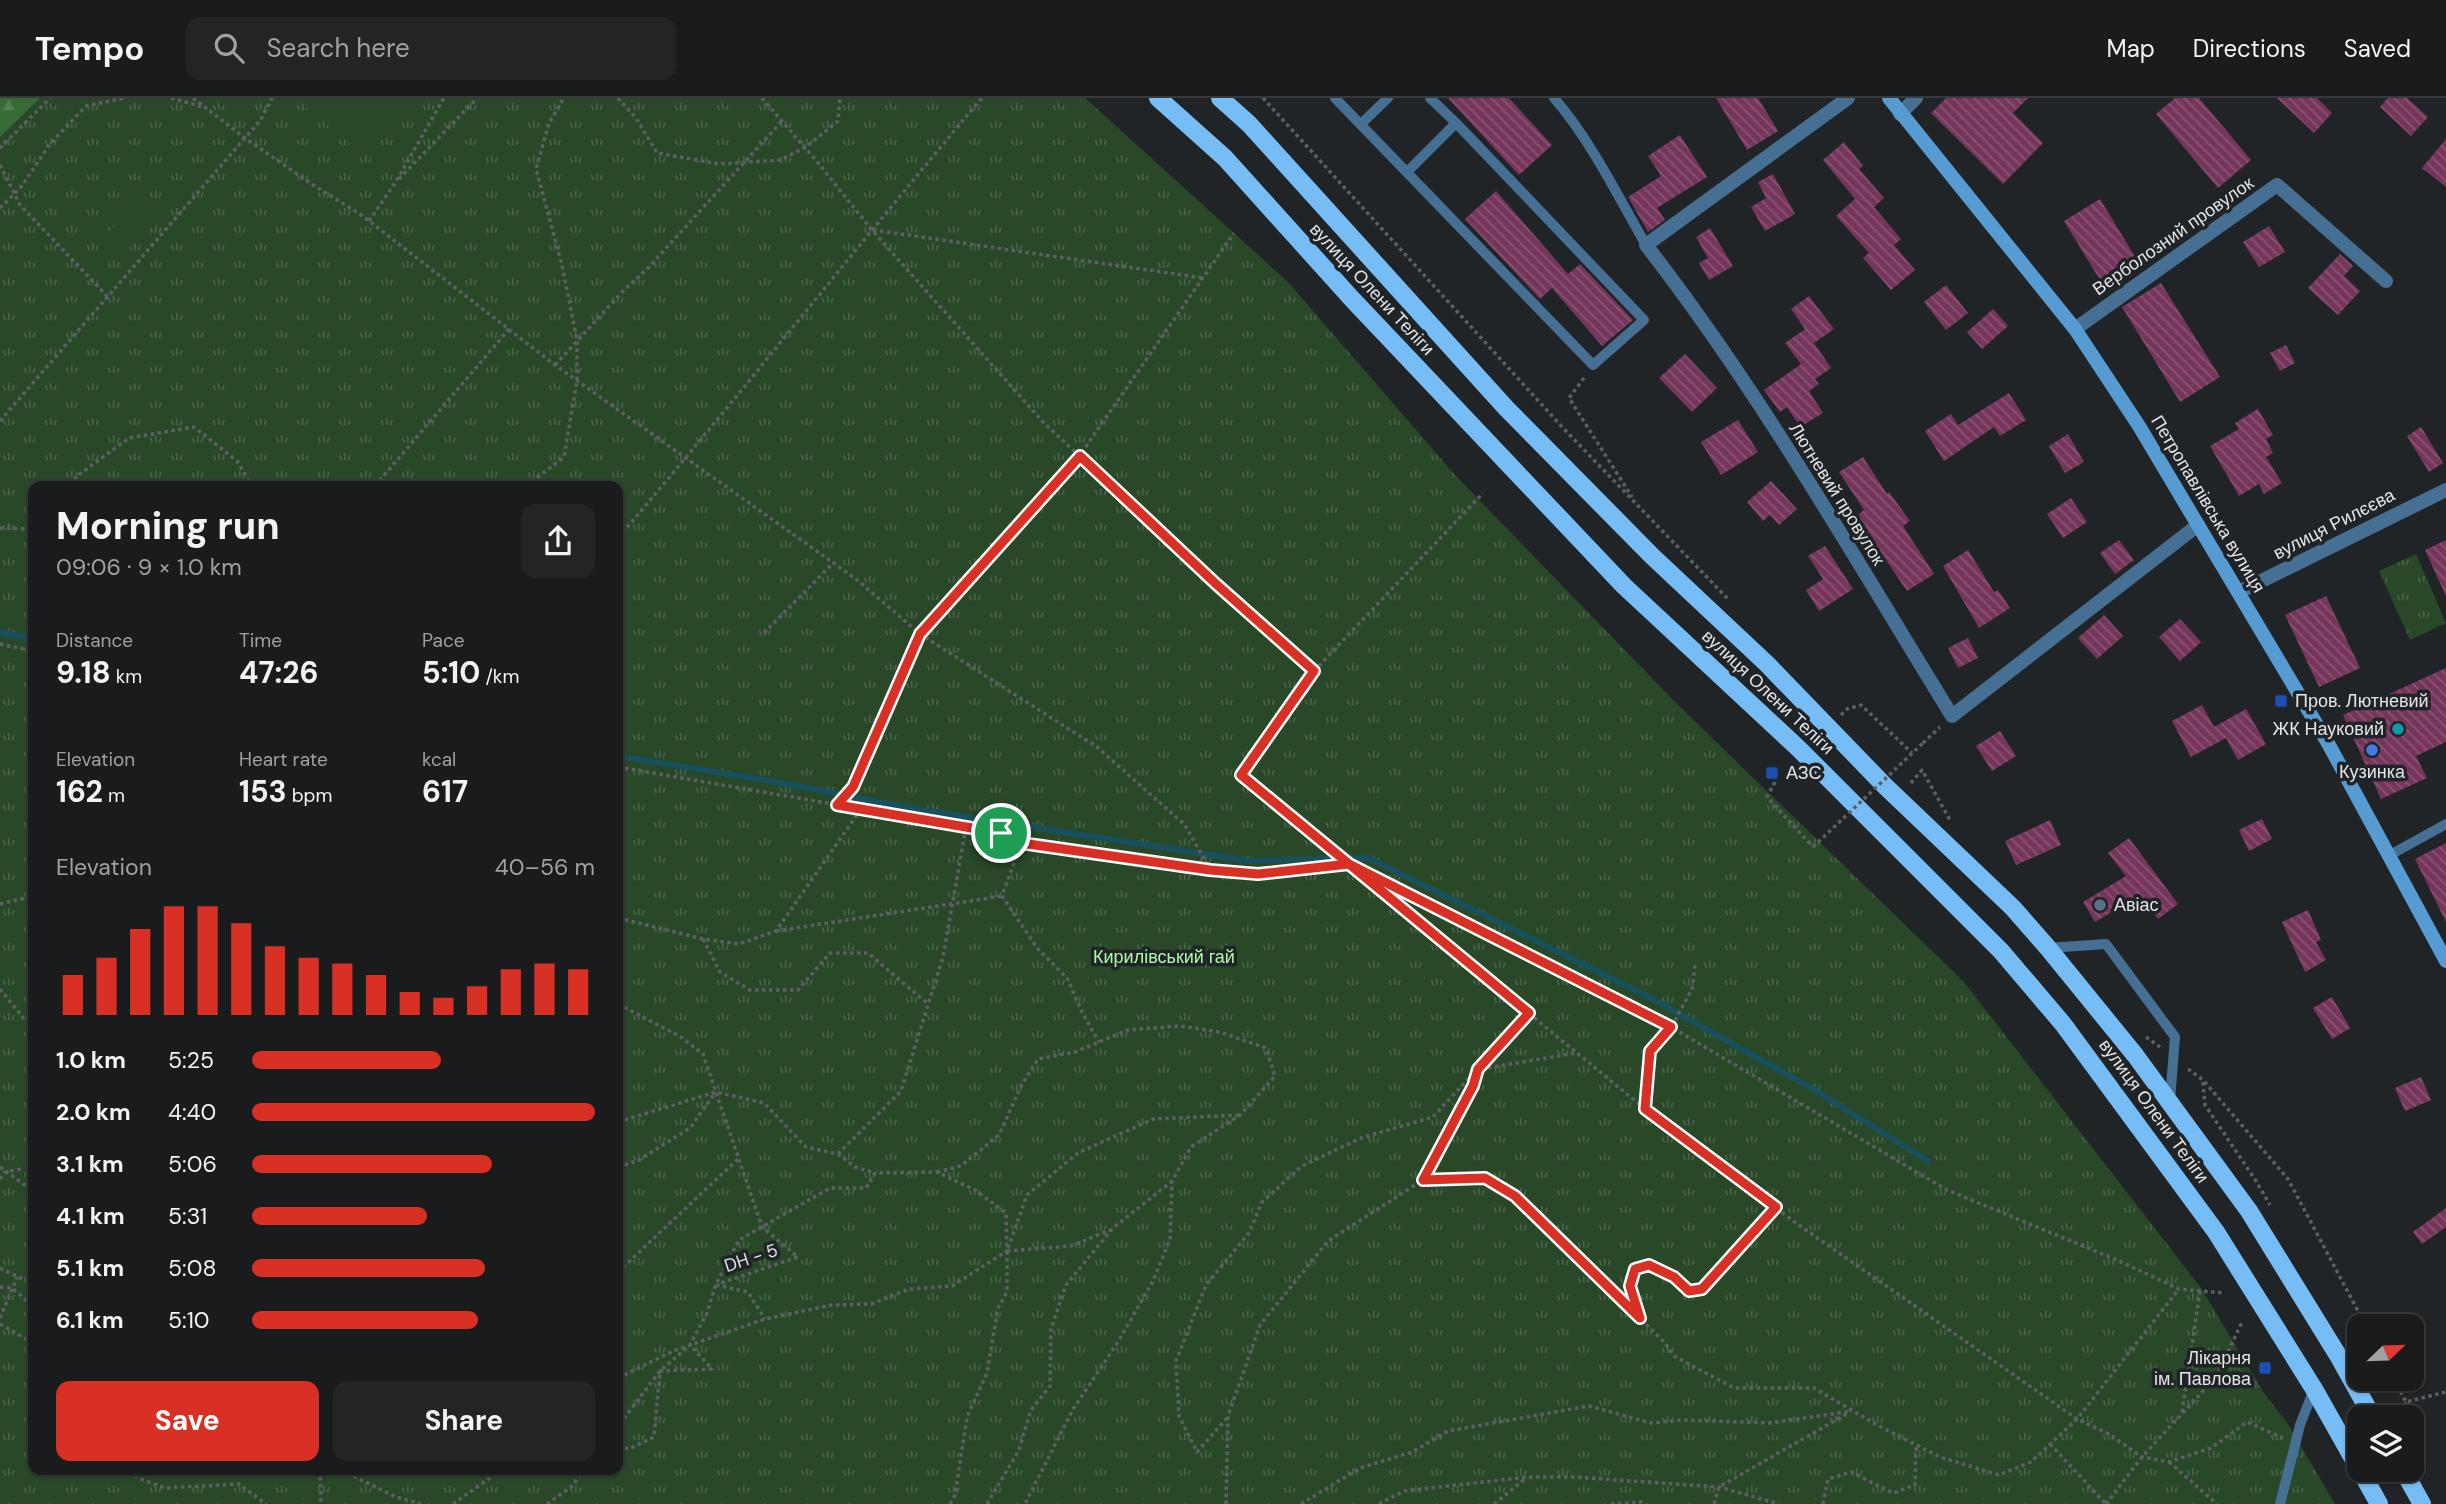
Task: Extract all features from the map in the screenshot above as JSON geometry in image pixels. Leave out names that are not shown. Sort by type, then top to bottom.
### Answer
[{"type":"main road","name":"вулиця Олени Теліги","points":[[1158,98],[1225,158],[1352,299],[1624,586],[1798,747],[2001,951],[2063,1024],[2200,1210],[2314,1389],[2347,1448]]},
{"type":"main road","name":"вулиця Олени Теліги","points":[[1220,98],[1249,124],[1506,408],[1652,556],[1767,664],[1885,786],[2013,908],[2048,947],[2170,1100],[2249,1211],[2366,1405]]},
{"type":"main road","name":"вулиця Олени Теліги","points":[[2366,1482],[2379,1504]]},
{"type":"main road","points":[[2410,1482],[2422,1504]]},
{"type":"street","points":[[1646,246],[1848,98]]},
{"type":"street","name":"Петропавлівська вулиця","points":[[1889,98],[2075,329],[2139,426],[2329,745],[2446,961]]},
{"type":"street","points":[[1900,114],[1916,98]]},
{"type":"street","name":"Верболозний провулок","points":[[2075,329],[2277,185],[2386,281]]},
{"type":"street","name":"Лютневий провулок","points":[[1646,246],[1694,307],[1758,402],[1952,716]]},
{"type":"street","name":"вулиця Рилєєва","points":[[2239,592],[2446,490]]},
{"type":"street","points":[[1952,716],[2198,525]]},
{"type":"lane","points":[[1335,98],[1593,365],[1644,320],[1430,98]]},
{"type":"lane","points":[[1362,123],[1388,98]]},
{"type":"lane","points":[[1554,98],[1564,109],[1611,183],[1646,246]]},
{"type":"lane","points":[[1408,171],[1456,123]]},
{"type":"lane","points":[[2390,855],[2446,824]]},
{"type":"lane","points":[[2048,947],[2106,944],[2175,1037],[2170,1100]]},
{"type":"lane","points":[[2280,1504],[2300,1424],[2314,1389]]},
{"type":"path","points":[[0,148],[50,98]]},
{"type":"path","points":[[0,208],[15,193],[50,144],[86,106],[125,98]]},
{"type":"path","points":[[171,98],[205,108]]},
{"type":"path","points":[[193,98],[245,138],[369,221],[555,365],[856,579],[920,634],[1097,747],[1185,825],[1210,868]]},
{"type":"path","points":[[0,421],[260,121],[272,98]]},
{"type":"path","points":[[369,221],[395,183],[444,98]]},
{"type":"path","points":[[395,183],[477,98]]},
{"type":"path","points":[[533,481],[564,457],[578,381],[577,340],[562,265],[536,169],[549,123],[564,98]]},
{"type":"path","points":[[618,98],[636,118],[657,153],[719,164],[780,160],[806,148],[838,121],[841,98]]},
{"type":"path","points":[[762,98],[871,229],[1043,422],[1215,583],[1314,671]]},
{"type":"path","points":[[623,532],[982,98]]},
{"type":"path","points":[[1264,98],[1563,428],[1733,604]]},
{"type":"path","points":[[555,365],[782,121]]},
{"type":"path","points":[[0,165],[20,205],[108,297]]},
{"type":"path","points":[[871,229],[1203,278]]},
{"type":"path","points":[[837,805],[853,787],[920,634],[1080,456],[1234,233]]},
{"type":"path","points":[[379,481],[509,329]]},
{"type":"path","points":[[1593,365],[1569,398],[1637,504]]},
{"type":"path","points":[[74,481],[77,475],[129,438],[194,427],[237,461],[249,481]]},
{"type":"path","points":[[1483,493],[1314,671],[1241,775],[1645,1109],[1776,1207],[2077,1419],[2109,1434],[2142,1457],[2169,1462],[2211,1448],[2247,1423],[2295,1444]]},
{"type":"path","points":[[0,528],[28,529]]},
{"type":"path","points":[[764,633],[834,563]]},
{"type":"path","points":[[0,644],[28,650]]},
{"type":"path","points":[[1847,709],[1861,705],[1912,753]]},
{"type":"path","points":[[1774,782],[1767,797],[1812,847],[1952,716]]},
{"type":"path","points":[[623,768],[1001,833],[1021,843],[1258,874],[1348,864],[1671,1026],[1947,1190],[2117,1260],[2179,1289],[2224,1293]]},
{"type":"path","points":[[1911,782],[1922,770],[1954,828]]},
{"type":"path","points":[[776,931],[861,809]]},
{"type":"path","points":[[838,1154],[901,1091],[943,957],[966,827]]},
{"type":"path","points":[[1002,896],[1021,843]]},
{"type":"path","points":[[623,919],[703,939],[739,944],[776,931],[1002,896]]},
{"type":"path","points":[[1002,896],[1038,950],[1067,978],[1082,1012],[1100,1042]]},
{"type":"path","points":[[0,904],[28,897]]},
{"type":"path","points":[[703,939],[720,972],[750,990],[798,990],[830,953],[869,953],[927,1003]]},
{"type":"path","points":[[1645,1109],[1650,1051],[1671,1026],[1692,989],[1695,965]]},
{"type":"path","points":[[0,989],[28,1024]]},
{"type":"path","name":"DH - 5","points":[[623,1007],[681,1037],[704,1054],[762,1227],[798,1257],[716,1284]]},
{"type":"path","points":[[1228,1416],[1197,1452],[1179,1416],[1176,1361],[1206,1285],[1249,1233],[1262,1202],[1302,1166],[1361,1138],[1433,1117],[1529,1013]]},
{"type":"path","points":[[623,1120],[716,1092],[764,1103],[806,1147],[838,1154],[855,1167],[875,1174],[937,1172],[961,1166],[999,1135],[1021,1087],[1038,1059],[1075,1052],[1128,1030],[1180,1026],[1220,1031],[1266,1048],[1275,1076],[1240,1115],[1191,1147],[1172,1181],[1113,1228],[1066,1285],[1051,1329],[1050,1386],[1031,1410],[1019,1450],[987,1504]]},
{"type":"path","points":[[1478,1069],[1577,1053]]},
{"type":"path","points":[[1226,1504],[1228,1416],[1260,1325],[1328,1241],[1423,1180],[1473,1086],[1478,1069]]},
{"type":"path","points":[[623,1165],[639,1160],[690,1128],[716,1092]]},
{"type":"path","points":[[1007,1251],[1027,1195],[1078,1153],[1153,1119],[1240,1115]]},
{"type":"path","points":[[623,1267],[739,1158]]},
{"type":"path","points":[[0,1167],[28,1188]]},
{"type":"path","points":[[0,1179],[5,1172],[22,1169]]},
{"type":"path","points":[[937,1172],[975,1191],[1006,1213],[1007,1292],[998,1308],[987,1373],[967,1418],[955,1495],[950,1504]]},
{"type":"path","points":[[623,1419],[660,1371],[690,1345],[707,1313],[716,1284],[739,1240],[830,1188],[866,1188],[875,1174]]},
{"type":"path","points":[[1423,1180],[1485,1178],[1515,1196],[1665,1343],[1674,1356],[1734,1388],[1814,1388],[1940,1457],[1999,1475],[2031,1462],[2077,1419],[2179,1289]]},
{"type":"path","points":[[1025,1504],[1072,1411],[1118,1342],[1153,1280],[1170,1239],[1172,1181]]},
{"type":"path","points":[[1640,1318],[1630,1286],[1635,1269],[1649,1265],[1674,1277],[1689,1291],[1702,1289],[1776,1207]]},
{"type":"path","points":[[623,1376],[673,1351],[765,1319],[832,1305],[871,1304],[909,1289],[952,1286],[1007,1251],[1071,1247],[1113,1228]]},
{"type":"path","points":[[0,1268],[28,1282]]},
{"type":"path","points":[[0,1318],[18,1277]]},
{"type":"path","name":"DH - 5","points":[[716,1284],[748,1292],[765,1319]]},
{"type":"path","points":[[0,1287],[12,1288],[28,1302]]},
{"type":"path","points":[[2182,1414],[2200,1291]]},
{"type":"path","points":[[2050,1444],[2106,1504],[2142,1457],[2216,1377],[2242,1322]]},
{"type":"path","points":[[0,1324],[28,1340]]},
{"type":"path","points":[[660,1371],[712,1369],[690,1345]]},
{"type":"path","points":[[623,1447],[629,1448],[654,1437],[660,1371]]},
{"type":"path","points":[[2400,1391],[2406,1405]]},
{"type":"path","points":[[2406,1402],[2446,1392]]},
{"type":"path","points":[[1301,1504],[1360,1468],[1412,1452],[1448,1431],[1589,1406],[1651,1423],[1683,1420],[1770,1423],[1852,1411]]},
{"type":"path","points":[[1714,1504],[1719,1487],[1852,1411]]},
{"type":"path","points":[[1823,1504],[1828,1479],[1851,1472],[1893,1493],[1915,1485],[1916,1445]]},
{"type":"path","points":[[2169,1462],[2217,1504]]},
{"type":"path","points":[[135,1475],[165,1488],[239,1484],[266,1504]]},
{"type":"path","points":[[320,1475],[321,1504]]},
{"type":"path","points":[[351,1475],[396,1497],[421,1504]]},
{"type":"path","points":[[453,1504],[494,1475]]},
{"type":"path","points":[[547,1504],[571,1487],[581,1475]]},
{"type":"path","points":[[1494,1504],[1527,1477]]},
{"type":"path","points":[[1379,1504],[1404,1491],[1527,1477],[1574,1477],[1719,1487],[1779,1504]]},
{"type":"path","points":[[1611,1504],[1646,1504]]},
{"type":"green space","name":"Кирилівський гай","points":[[0,98],[1085,98],[1288,282],[1455,475],[1675,702],[1964,982],[2201,1288],[2264,1393],[2288,1424],[2335,1504],[0,1504]]},
{"type":"green space","points":[[0,98],[40,98],[0,137]]},
{"type":"green space","points":[[296,98],[411,98],[363,155]]},
{"type":"green space","points":[[143,194],[162,211],[116,262],[97,245]]},
{"type":"green space","points":[[2416,554],[2446,623],[2410,640],[2379,571]]},
{"type":"building","points":[[1448,98],[1509,98],[1552,145],[1519,175]]},
{"type":"building","points":[[1716,98],[1758,98],[1778,131],[1747,150]]},
{"type":"building","points":[[1946,98],[2028,98],[2013,113],[2043,143],[2003,184],[1931,113]]},
{"type":"building","points":[[2175,98],[2199,98],[2251,160],[2218,188],[2156,114]]},
{"type":"building","points":[[2277,98],[2317,98],[2332,113],[2314,133]]},
{"type":"building","points":[[2388,98],[2407,98],[2428,117],[2411,136],[2380,107]]},
{"type":"building","points":[[1680,135],[1707,177],[1657,208],[1665,220],[1648,232],[1628,197],[1661,176],[1648,156]]},
{"type":"building","points":[[2446,139],[2446,187],[2422,168]]},
{"type":"building","points":[[1844,142],[1863,166],[1859,169],[1884,198],[1874,207],[1901,239],[1894,245],[1915,270],[1891,290],[1863,258],[1869,253],[1836,216],[1855,199],[1823,160]]},
{"type":"building","points":[[1773,174],[1795,214],[1765,231],[1751,207],[1766,198],[1758,182]]},
{"type":"building","points":[[1496,191],[1568,274],[1580,264],[1633,320],[1602,346],[1552,288],[1540,299],[1465,219]]},
{"type":"building","points":[[2100,199],[2136,258],[2100,280],[2064,221]]},
{"type":"building","points":[[2269,226],[2285,252],[2259,267],[2243,242]]},
{"type":"building","points":[[1710,228],[1733,266],[1709,280],[1699,263],[1708,258],[1696,237]]},
{"type":"building","points":[[2340,254],[2353,266],[2344,276],[2360,291],[2338,315],[2308,288]]},
{"type":"building","points":[[2161,283],[2220,377],[2180,402],[2122,307]]},
{"type":"building","points":[[1946,285],[1968,313],[1946,330],[1924,302]]},
{"type":"building","points":[[1809,296],[1834,329],[1814,343],[1831,368],[1815,379],[1819,384],[1809,391],[1823,413],[1800,427],[1787,407],[1780,412],[1764,390],[1801,364],[1785,343],[1805,329],[1791,309]]},
{"type":"building","points":[[1993,309],[2008,326],[1982,349],[1967,332]]},
{"type":"building","points":[[2286,345],[2295,363],[2280,371],[2270,353]]},
{"type":"building","points":[[1685,354],[1717,388],[1692,412],[1659,378]]},
{"type":"building","points":[[2009,393],[2026,420],[2000,436],[1994,427],[1944,461],[1925,431],[1951,414],[1958,425]]},
{"type":"building","points":[[2258,409],[2273,435],[2266,439],[2273,453],[2266,457],[2282,483],[2264,494],[2259,484],[2239,496],[2210,446],[2239,429],[2235,423]]},
{"type":"building","points":[[1738,420],[1758,452],[1721,475],[1701,442]]},
{"type":"building","points":[[2421,427],[2443,463],[2429,472],[2407,436]]},
{"type":"building","points":[[2068,434],[2084,462],[2065,473],[2049,446]]},
{"type":"building","points":[[1863,457],[1887,494],[1889,492],[1910,521],[1903,526],[1934,574],[1907,591],[1856,516],[1864,510],[1839,472]]},
{"type":"building","points":[[1771,481],[1797,509],[1779,525],[1770,515],[1763,521],[1747,502]]},
{"type":"building","points":[[2071,498],[2087,522],[2063,538],[2047,514]]},
{"type":"building","points":[[2119,540],[2134,560],[2115,574],[2100,553]]},
{"type":"building","points":[[2446,540],[2446,596],[2425,550]]},
{"type":"building","points":[[1825,546],[1853,589],[1819,611],[1806,590],[1823,579],[1808,556]]},
{"type":"building","points":[[1968,550],[1994,592],[1998,590],[2010,608],[1979,628],[1943,566]]},
{"type":"building","points":[[2326,596],[2360,668],[2319,687],[2285,615]]},
{"type":"building","points":[[2104,615],[2123,636],[2097,659],[2078,638]]},
{"type":"building","points":[[2180,619],[2201,642],[2180,661],[2159,637]]},
{"type":"building","points":[[1968,638],[1978,658],[1958,668],[1948,648]]},
{"type":"building","name":"ЖК Науковий","points":[[2446,668],[2446,742],[2416,756],[2427,778],[2381,799],[2343,715]]},
{"type":"building","points":[[2202,705],[2214,727],[2246,709],[2266,744],[2238,760],[2226,738],[2191,757],[2172,721]]},
{"type":"building","points":[[2000,731],[2016,756],[1992,771],[1976,746]]},
{"type":"building","points":[[2262,819],[2272,839],[2249,851],[2239,830]]},
{"type":"building","points":[[2050,820],[2061,845],[2016,865],[2005,841]]},
{"type":"building","points":[[2129,838],[2178,904],[2158,919],[2140,895],[2095,922],[2083,902],[2126,876],[2108,853]]},
{"type":"building","points":[[2446,843],[2446,922],[2415,859]]},
{"type":"building","points":[[2308,910],[2321,940],[2316,942],[2326,960],[2305,972],[2282,922]]},
{"type":"building","points":[[2332,997],[2350,1028],[2332,1039],[2313,1008]]},
{"type":"building","points":[[2421,1077],[2431,1100],[2405,1111],[2395,1088]]},
{"type":"building","points":[[2446,1208],[2446,1227],[2422,1244],[2413,1232]]},
{"type":"waterway","points":[[0,632],[28,638]]},
{"type":"waterway","points":[[623,757],[782,783],[916,809],[1249,861],[1368,858],[1649,997],[1813,1089],[1928,1161]]},
{"type":"place","name":"Пров. Лютневий","points":[[2281,701]]},
{"type":"place","name":"ЖК Науковий","points":[[2398,729]]},
{"type":"place","name":"Кузинка","points":[[2372,750]]},
{"type":"place","name":"АЗС","points":[[1772,773]]},
{"type":"place","name":"Авіас","points":[[2100,905]]},
{"type":"place","name":"Лікарня ім. Павлова","points":[[2265,1368]]},
{"type":"route","points":[[1001,833],[837,805],[853,787],[920,634],[1080,456],[1215,583],[1314,671],[1241,775],[1349,864],[1671,1027],[1650,1051],[1645,1109],[1776,1207],[1702,1289],[1689,1291],[1674,1277],[1649,1265],[1635,1269],[1630,1286],[1640,1318],[1515,1196],[1485,1178],[1423,1180],[1473,1086],[1478,1069],[1529,1013],[1349,864],[1258,874],[1210,870],[1021,843],[1001,833]]}]
